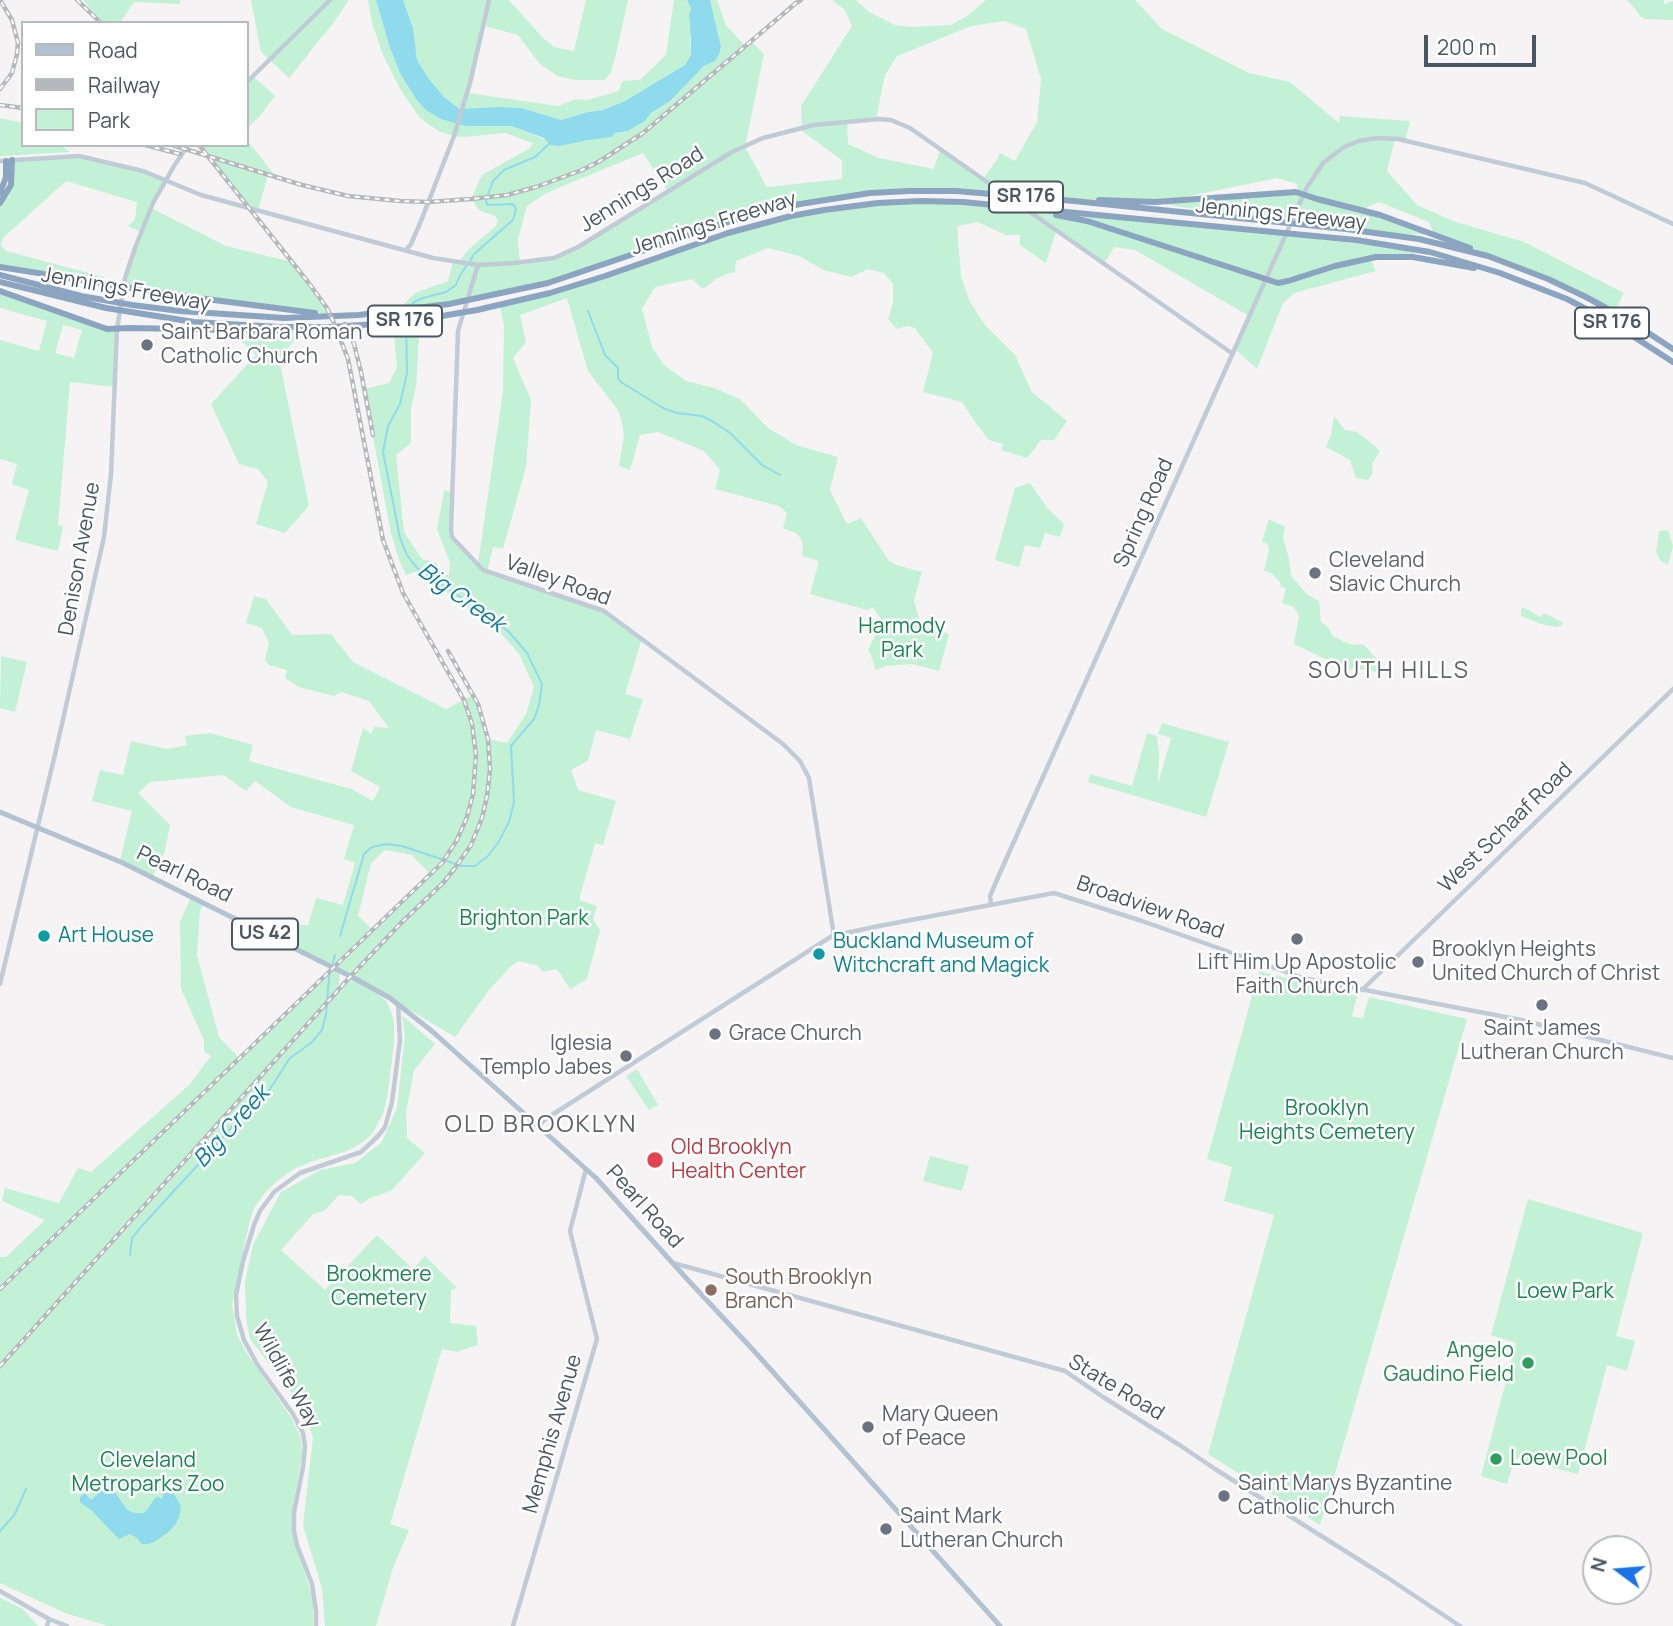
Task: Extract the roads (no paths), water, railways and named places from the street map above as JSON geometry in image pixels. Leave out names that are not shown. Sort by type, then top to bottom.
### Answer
[{"type":"highway","points":[[0,193],[6,177],[6,161]]},
{"type":"highway","points":[[0,203],[12,178],[6,161]]},
{"type":"highway","name":"Jennings Freeway","points":[[0,275],[59,291],[132,305],[205,314],[359,315],[481,299],[548,283],[747,217],[800,204],[891,192],[956,191],[1376,232],[1419,239],[1488,256],[1548,279],[1630,321],[1673,349]]},
{"type":"highway","points":[[1074,201],[1155,202],[1287,191],[1380,215],[1488,256]]},
{"type":"highway","name":"Jennings Freeway","points":[[0,282],[106,308],[205,323],[279,329],[408,321],[477,310],[550,293],[748,227],[824,210],[878,203],[963,202],[1371,242],[1430,252],[1547,290],[1611,322],[1673,362]]},
{"type":"highway","points":[[1016,207],[1087,220],[1278,283],[1355,260],[1391,256],[1432,260],[1497,272]]},
{"type":"highway","points":[[0,267],[283,314]]},
{"type":"highway","points":[[0,291],[107,330],[279,329]]},
{"type":"main road","name":"Pearl Road","points":[[0,812],[123,863],[351,976],[390,998],[433,1032],[586,1168],[1000,1626]]},
{"type":"street","points":[[248,81],[330,0]]},
{"type":"street","points":[[406,250],[411,244],[454,136],[479,50],[489,0]]},
{"type":"street","name":"Jennings Road","points":[[6,161],[79,156],[143,171],[201,195],[433,258],[476,265],[554,258],[578,247],[732,152],[763,138],[814,125],[879,119],[900,123],[909,128],[1233,354]]},
{"type":"street","name":"Spring Road","points":[[991,904],[990,896],[999,875],[1297,209],[1318,169],[1328,158],[1344,147],[1366,139],[1387,138],[1585,183],[1673,224]]},
{"type":"street","name":"Denison Avenue","points":[[0,984],[104,537],[111,474],[117,329],[123,289],[140,232],[164,182],[187,147]]},
{"type":"street","name":"Valley Road","points":[[476,265],[458,331],[452,537],[483,570],[604,611],[783,744],[800,761],[809,778],[834,936]]},
{"type":"street","name":"West Schaaf Road","points":[[1362,990],[1673,689]]},
{"type":"street","name":"Broadview Road","points":[[540,1126],[544,1120],[678,1033],[834,936],[1057,893],[1298,976],[1521,1020],[1673,1058]]},
{"type":"street","name":"Wildlife Way","points":[[316,1626],[312,1584],[294,1531],[294,1512],[305,1446],[303,1433],[244,1340],[237,1316],[236,1295],[254,1225],[264,1204],[274,1192],[300,1173],[361,1152],[385,1127],[392,1102],[401,1040],[398,1004]]},
{"type":"street","name":"Memphis Avenue","points":[[513,1626],[597,1339],[570,1231],[586,1168]]},
{"type":"street","name":"State Road","points":[[672,1262],[1065,1371],[1460,1626]]},
{"type":"street","points":[[0,1591],[49,1619],[67,1626]]},
{"type":"street","points":[[47,1626],[49,1619]]},
{"type":"water","points":[[376,0],[403,0],[413,28],[417,60],[444,97],[460,109],[522,108],[561,120],[603,110],[625,101],[685,65],[691,55],[691,8],[687,0],[710,0],[721,47],[715,61],[704,66],[670,101],[628,131],[615,133],[612,137],[559,146],[550,145],[544,138],[511,126],[466,126],[441,119],[426,110],[401,75]]},
{"type":"water","points":[[102,1479],[108,1482],[125,1507],[135,1513],[146,1511],[155,1498],[162,1499],[163,1492],[174,1494],[181,1506],[176,1523],[170,1531],[148,1544],[142,1544],[130,1534],[119,1539],[80,1502],[80,1497],[85,1493],[91,1500],[101,1491],[95,1483]]},
{"type":"waterway","name":"Big Creek","points":[[470,261],[474,254],[513,220],[516,209],[513,204],[487,205],[486,200],[493,181],[504,170],[535,157],[550,143]]},
{"type":"waterway","name":"Big Creek","points":[[411,307],[414,302],[446,292],[456,285],[467,265]]},
{"type":"waterway","points":[[588,311],[605,355],[618,368],[621,382],[663,408],[702,416],[712,421],[730,433],[762,465],[780,475]]},
{"type":"waterway","name":"Big Creek","points":[[340,936],[364,854],[372,847],[386,844],[402,846],[462,866],[475,866],[487,857],[509,822],[514,802],[511,746],[534,719],[542,684],[527,653],[509,632],[417,568],[407,555],[400,538],[383,452],[388,426],[400,404],[407,373],[408,312]]},
{"type":"waterway","name":"Big Creek","points":[[130,1255],[132,1238],[141,1227],[227,1133],[244,1110],[268,1092],[290,1058],[311,1043],[322,1030],[329,977],[335,955]]},
{"type":"waterway","name":"Big Creek","points":[[0,1531],[15,1514],[26,1489]]},
{"type":"railway","points":[[0,0],[12,20],[18,43],[12,73],[0,89]]},
{"type":"railway","points":[[77,0],[99,21]]},
{"type":"railway","points":[[178,147],[302,185],[348,196],[429,202],[507,195],[582,170],[643,133],[801,0]]},
{"type":"railway","points":[[0,105],[21,108]]},
{"type":"railway","points":[[153,147],[180,154]]},
{"type":"railway","points":[[0,1289],[442,863],[457,840],[473,794],[476,755],[472,724],[464,700],[403,593],[383,540],[348,359],[334,323],[327,308],[308,282],[201,147]]},
{"type":"railway","points":[[345,324],[354,344],[373,435]]},
{"type":"railway","points":[[0,1366],[349,978],[443,883],[471,845],[487,796],[490,770],[488,739],[478,704],[448,651]]},
{"type":"place","name":"Saint Barbara Roman Catholic Church","points":[[147,345]]},
{"type":"place","name":"Cleveland Slavic Church","points":[[1315,573]]},
{"type":"place","name":"Art House","points":[[44,936]]},
{"type":"place","name":"Lift Him Up Apostolic Faith Church","points":[[1297,939]]},
{"type":"place","name":"Buckland Museum of Witchcraft and Magick","points":[[819,954]]},
{"type":"place","name":"Brooklyn Heights United Church of Christ","points":[[1418,962]]},
{"type":"place","name":"Saint James Lutheran Church","points":[[1542,1005]]},
{"type":"place","name":"Grace Church","points":[[715,1034]]},
{"type":"place","name":"Iglesia Templo Jabes","points":[[626,1056]]},
{"type":"place","name":"Old Brooklyn Health Center","points":[[655,1160]]},
{"type":"place","name":"South Brooklyn Branch","points":[[711,1290]]},
{"type":"place","name":"Angelo Gaudino Field","points":[[1528,1363]]},
{"type":"place","name":"Mary Queen of Peace","points":[[868,1427]]},
{"type":"place","name":"Loew Pool","points":[[1496,1459]]},
{"type":"place","name":"Saint Marys Byzantine Catholic Church","points":[[1224,1496]]},
{"type":"place","name":"Saint Mark Lutheran Church","points":[[886,1529]]},
{"type":"district","name":"SOUTH HILLS","points":[[1389,672]]},
{"type":"district","name":"OLD BROOKLYN","points":[[541,1125]]},
{"type":"park label","name":"Harmody Park","points":[[902,639]]},
{"type":"park label","name":"Brighton Park","points":[[524,919]]},
{"type":"park label","name":"Brooklyn Heights Cemetery","points":[[1327,1121]]},
{"type":"park label","name":"Brookmere Cemetery","points":[[379,1287]]},
{"type":"park label","name":"Loew Park","points":[[1565,1292]]},
{"type":"park label","name":"Cleveland Metroparks Zoo","points":[[148,1473]]}]
